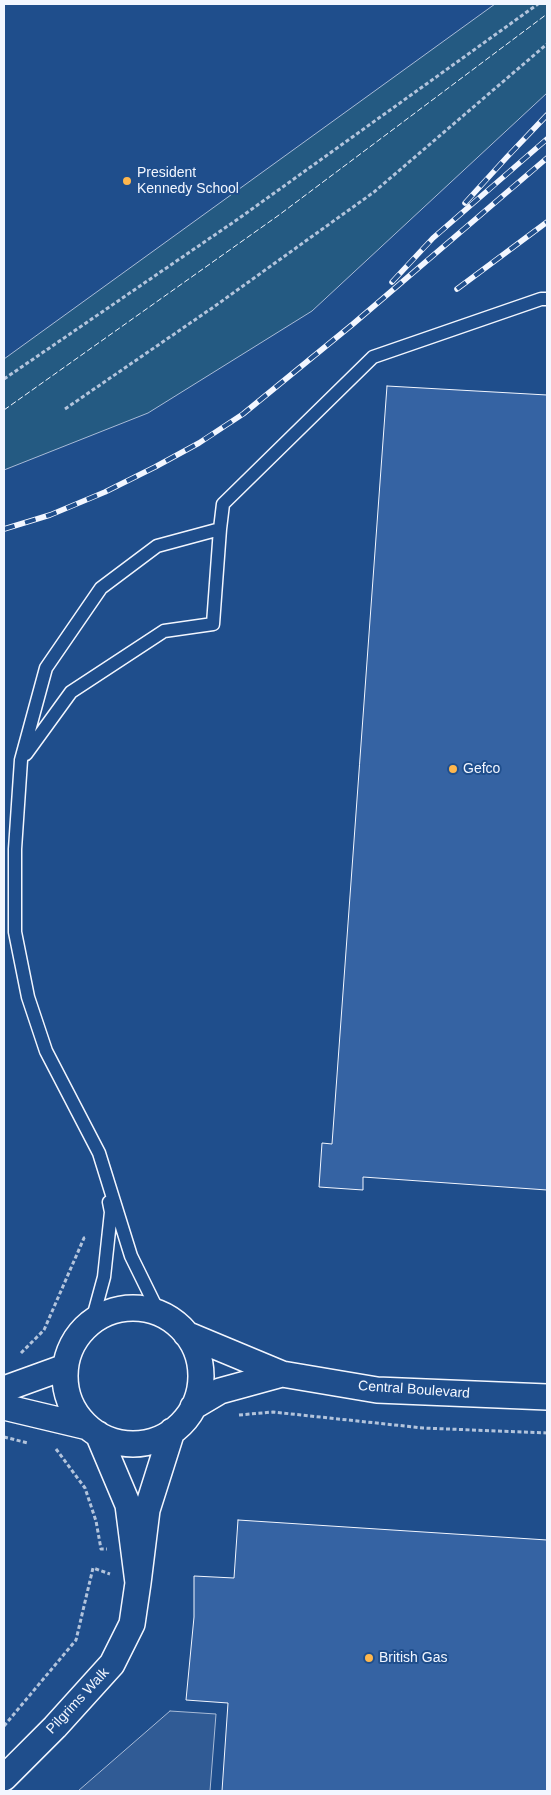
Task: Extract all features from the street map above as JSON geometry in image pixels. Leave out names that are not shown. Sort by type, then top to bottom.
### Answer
[{"type":"street","points":[[4,1407],[93,1430],[111,1440],[125,1443],[150,1441],[172,1431],[192,1407],[198,1393],[200,1373],[197,1354],[186,1334],[159,1313],[141,1308],[122,1309],[92,1321],[77,1338],[65,1367],[67,1394],[75,1411],[93,1430]]},
{"type":"street","name":"Central Boulevard","points":[[186,1334],[282,1374],[378,1390],[547,1397]]},
{"type":"street","points":[[4,1389],[65,1367]]},
{"type":"street","name":"Central Boulevard","points":[[192,1407],[220,1391],[282,1374]]},
{"type":"street","name":"Pilgrims Walk","points":[[93,1430],[128,1505],[138,1583]]},
{"type":"street","name":"Pilgrims Walk","points":[[4,1778],[55,1727],[112,1664],[132,1624],[147,1510],[172,1431]]},
{"type":"lane","points":[[21,760],[72,692],[164,631],[212,624],[223,504],[373,357],[541,299],[547,299]]},
{"type":"lane","points":[[159,1313],[131,1256],[99,1153],[46,1051],[28,997],[15,932],[15,849],[21,760],[46,668],[100,588],[157,546],[220,530]]},
{"type":"lane","points":[[92,1321],[104,1277],[110,1212],[99,1153]]},
{"type":"path","points":[[4,379],[238,219],[538,4]]},
{"type":"path","points":[[65,409],[215,306],[374,192],[547,44]]},
{"type":"path","points":[[237,1416],[273,1412],[423,1428],[547,1433]]},
{"type":"path","points":[[57,1449],[85,1488],[96,1521],[101,1549],[134,1551]]},
{"type":"path","points":[[4,1726],[76,1640],[93,1568],[138,1583]]},
{"type":"shaded area","points":[[495,4],[547,4],[547,93],[312,311],[148,413],[4,470],[4,359]]},
{"type":"shaded area","points":[[170,1711],[216,1714],[210,1791],[78,1791]]},
{"type":"building","name":"Gefco","points":[[387,386],[547,395],[547,1190],[363,1177],[363,1190],[319,1187],[322,1143],[332,1144]]},
{"type":"building","name":"British Gas","points":[[238,1520],[547,1540],[547,1791],[222,1791],[228,1703],[186,1700],[194,1617],[194,1576],[234,1578]]},
{"type":"railway","points":[[465,203],[547,115]]},
{"type":"railway","points":[[392,282],[433,238],[547,139]]},
{"type":"railway","points":[[4,529],[50,515],[105,492],[199,443],[243,414],[353,324],[547,158]]},
{"type":"railway","points":[[457,289],[547,222]]},
{"type":"fence","points":[[4,410],[279,215],[547,14]]},
{"type":"place","name":"President Kennedy School","points":[[127,181]]},
{"type":"place","name":"Gefco","points":[[453,769]]},
{"type":"place","name":"British Gas","points":[[369,1658]]}]
